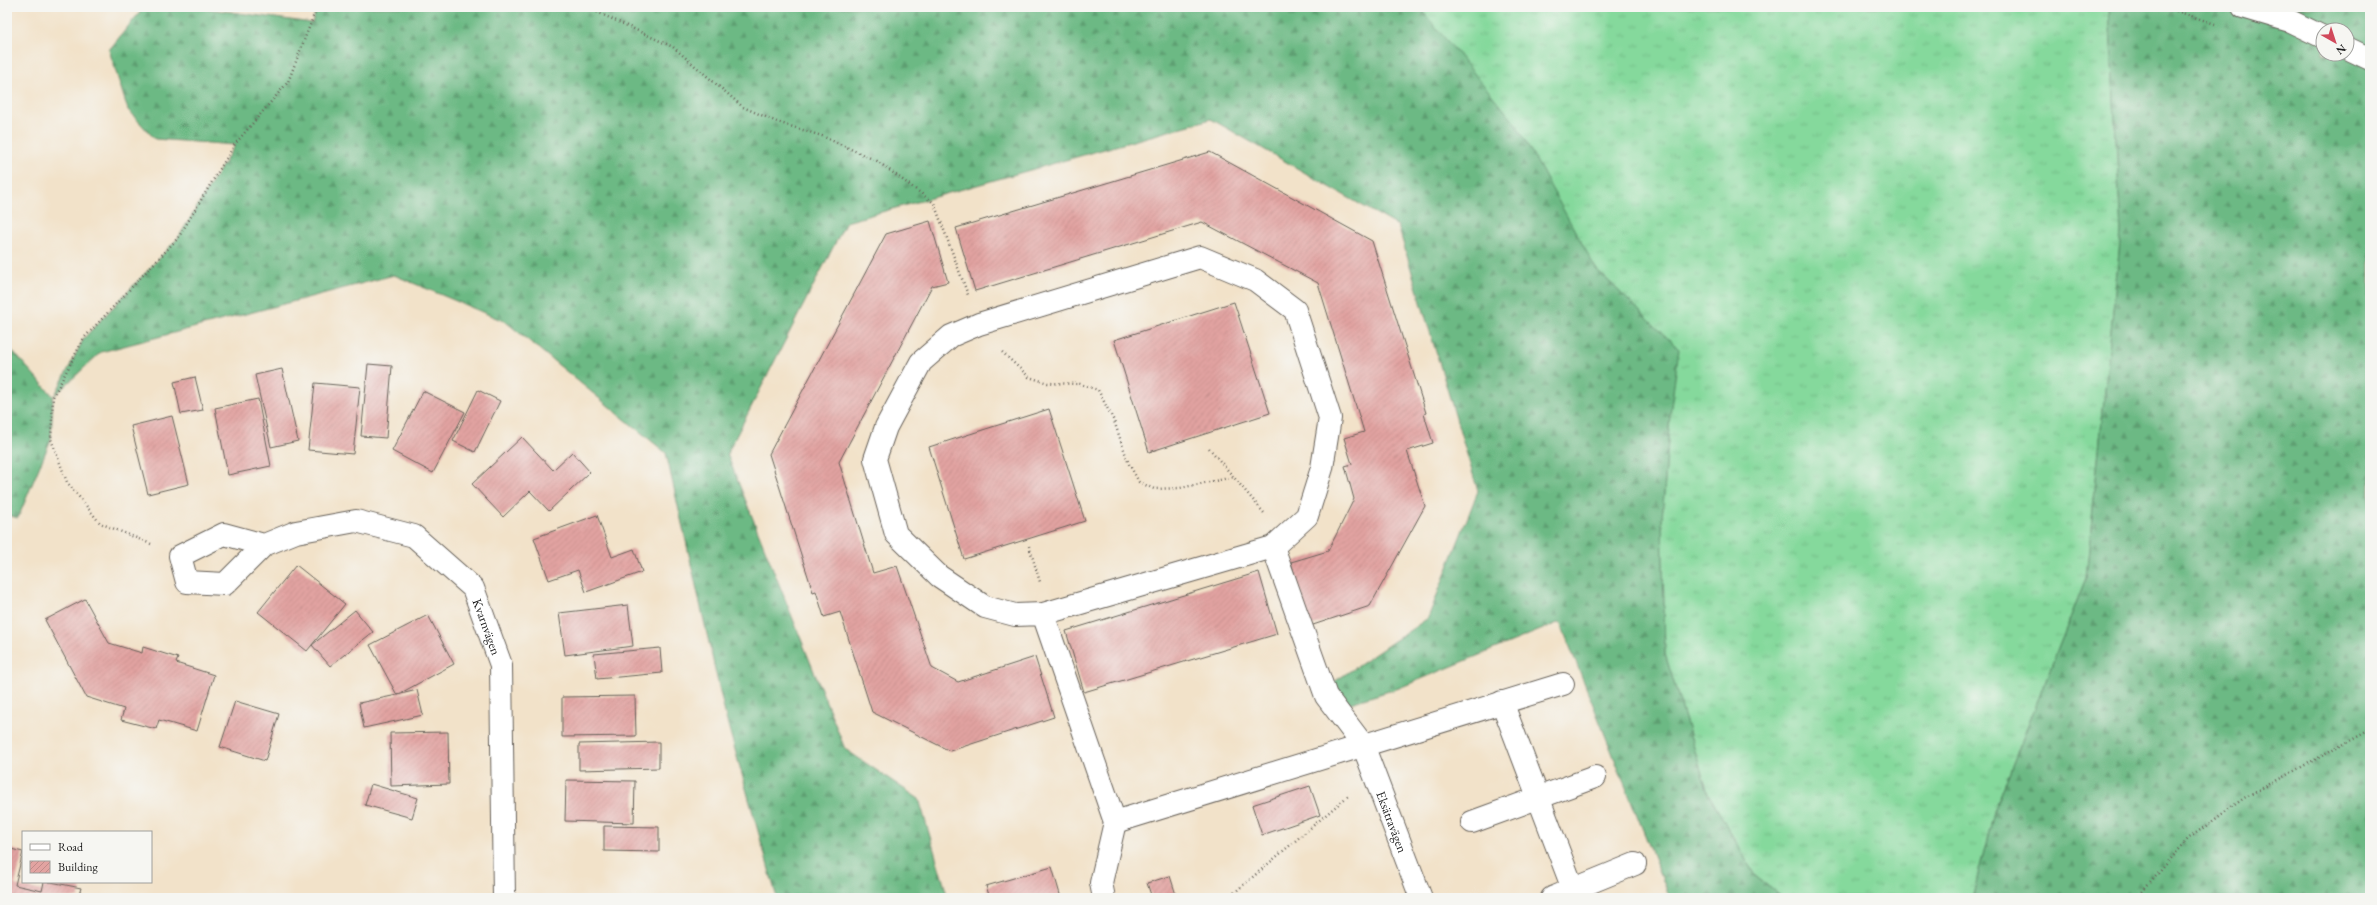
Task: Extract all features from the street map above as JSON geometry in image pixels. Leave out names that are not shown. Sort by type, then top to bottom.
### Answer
[{"type":"street","points":[[2243,7],[2290,21],[2315,32]]},
{"type":"street","points":[[2355,52],[2370,59]]},
{"type":"street","points":[[1200,257],[1255,280],[1295,310],[1330,418],[1322,468],[1306,516],[1273,547],[1043,614],[1014,615],[984,607],[940,576],[896,534],[875,459],[886,427],[921,362],[951,336],[979,324],[1200,257]]},
{"type":"street","name":"Kvarnvägen","points":[[180,556],[187,582],[225,584],[264,545],[296,532],[356,521],[414,536],[472,588],[501,665],[504,898]]},
{"type":"street","points":[[180,556],[224,534],[264,545]]},
{"type":"street","name":"Eksätravägen","points":[[1273,547],[1326,696],[1363,745],[1421,898]]},
{"type":"street","points":[[1043,614],[1114,822],[1101,883],[1104,898]]},
{"type":"street","points":[[1114,822],[1563,684]]},
{"type":"street","points":[[1502,702],[1573,889]]},
{"type":"street","points":[[1472,822],[1595,777]]},
{"type":"street","points":[[1552,898],[1635,864]]},
{"type":"path","points":[[180,556],[100,523],[67,482],[51,439],[54,397],[84,338],[178,238],[235,144],[288,82],[317,7]]},
{"type":"path","points":[[586,7],[673,46],[743,107],[777,122],[822,136],[877,161],[934,203],[979,324],[1003,353],[1029,377],[1048,383],[1080,384],[1098,390],[1114,421],[1129,464],[1139,482],[1154,489],[1180,488],[1234,478]]},
{"type":"path","points":[[1209,448],[1272,523],[1273,547]]},
{"type":"path","points":[[2137,898],[2188,838],[2238,802],[2370,730]]},
{"type":"path","points":[[1228,898],[1374,775]]},
{"type":"green space","points":[[144,7],[195,7],[312,23],[317,7],[1424,7],[1424,13],[1516,124],[1596,269],[1679,349],[1670,414],[1662,519],[1665,654],[1708,793],[1755,876],[1783,898],[1670,898],[1560,622],[1399,688],[1344,705],[1334,682],[1428,618],[1478,491],[1398,226],[1211,119],[846,222],[727,454],[845,749],[919,799],[948,898],[777,898],[726,718],[666,453],[506,322],[394,275],[101,352],[55,395],[84,338],[178,238],[235,145],[155,139],[128,110],[109,50]]},
{"type":"green space","points":[[1424,7],[2109,7],[2121,232],[2086,578],[1995,809],[1972,898],[1783,898],[1755,876],[1708,793],[1665,654],[1662,519],[1670,414],[1678,349],[1596,269],[1568,220],[1424,13]]},
{"type":"green space","points":[[2109,7],[2370,7],[2370,898],[1972,898],[1995,809],[2086,578],[2121,232]]},
{"type":"green space","points":[[7,345],[54,396],[51,439],[18,518],[7,515]]},
{"type":"building","points":[[1210,152],[1372,241],[1426,413],[1424,414],[1433,443],[1407,451],[1425,506],[1370,606],[1310,626],[1291,562],[1328,551],[1354,499],[1345,466],[1352,464],[1344,438],[1364,432],[1318,283],[1202,222],[975,291],[956,228]]},
{"type":"building","points":[[930,221],[948,282],[932,286],[839,462],[873,573],[897,566],[932,668],[958,682],[1035,657],[1054,717],[950,751],[872,712],[840,612],[824,617],[816,591],[813,592],[769,454],[886,234]]},
{"type":"building","points":[[1234,302],[1270,413],[1149,452],[1114,340]]},
{"type":"building","points":[[368,364],[392,366],[386,438],[361,436]]},
{"type":"building","points":[[282,369],[298,441],[271,447],[255,375]]},
{"type":"building","points":[[195,377],[203,410],[181,414],[174,382]]},
{"type":"building","points":[[315,383],[360,387],[353,454],[308,450]]},
{"type":"building","points":[[478,390],[500,401],[475,452],[453,441]]},
{"type":"building","points":[[423,391],[465,412],[433,473],[392,451]]},
{"type":"building","points":[[258,399],[271,466],[228,475],[215,408]]},
{"type":"building","points":[[1049,409],[1085,521],[964,559],[929,447]]},
{"type":"building","points":[[172,416],[189,484],[148,494],[131,426]]},
{"type":"building","points":[[522,437],[553,470],[572,452],[590,472],[549,511],[530,491],[503,517],[472,484]]},
{"type":"building","points":[[597,515],[612,557],[634,549],[642,572],[586,592],[578,570],[549,580],[534,538]]},
{"type":"building","points":[[296,565],[345,604],[307,651],[258,612]]},
{"type":"building","points":[[1259,572],[1277,634],[1084,692],[1066,631]]},
{"type":"building","points":[[85,599],[109,643],[142,653],[143,647],[178,658],[176,663],[214,675],[197,731],[159,720],[156,729],[121,720],[124,709],[86,697],[45,620]]},
{"type":"building","points":[[628,605],[633,646],[565,655],[559,613]]},
{"type":"building","points":[[355,610],[373,632],[330,666],[312,645]]},
{"type":"building","points":[[428,615],[454,664],[397,695],[370,645]]},
{"type":"building","points":[[660,648],[662,673],[597,679],[594,654]]},
{"type":"building","points":[[417,690],[423,715],[364,728],[359,703]]},
{"type":"building","points":[[635,696],[636,736],[562,737],[562,697]]},
{"type":"building","points":[[235,701],[279,714],[265,761],[220,747]]},
{"type":"building","points":[[448,732],[449,784],[391,786],[390,733]]},
{"type":"building","points":[[659,742],[659,768],[579,770],[579,744]]},
{"type":"building","points":[[566,780],[635,781],[634,823],[565,821]]},
{"type":"building","points":[[371,784],[418,798],[412,818],[365,805]]},
{"type":"building","points":[[1310,786],[1320,815],[1262,835],[1252,805]]},
{"type":"building","points":[[604,826],[659,827],[659,852],[604,851]]},
{"type":"building","points":[[7,848],[22,852],[15,885],[42,891],[44,883],[56,883],[81,888],[78,898],[7,898]]},
{"type":"building","points":[[1052,867],[1061,898],[990,898],[986,886]]},
{"type":"building","points":[[1170,876],[1177,898],[1152,898],[1147,883]]}]
